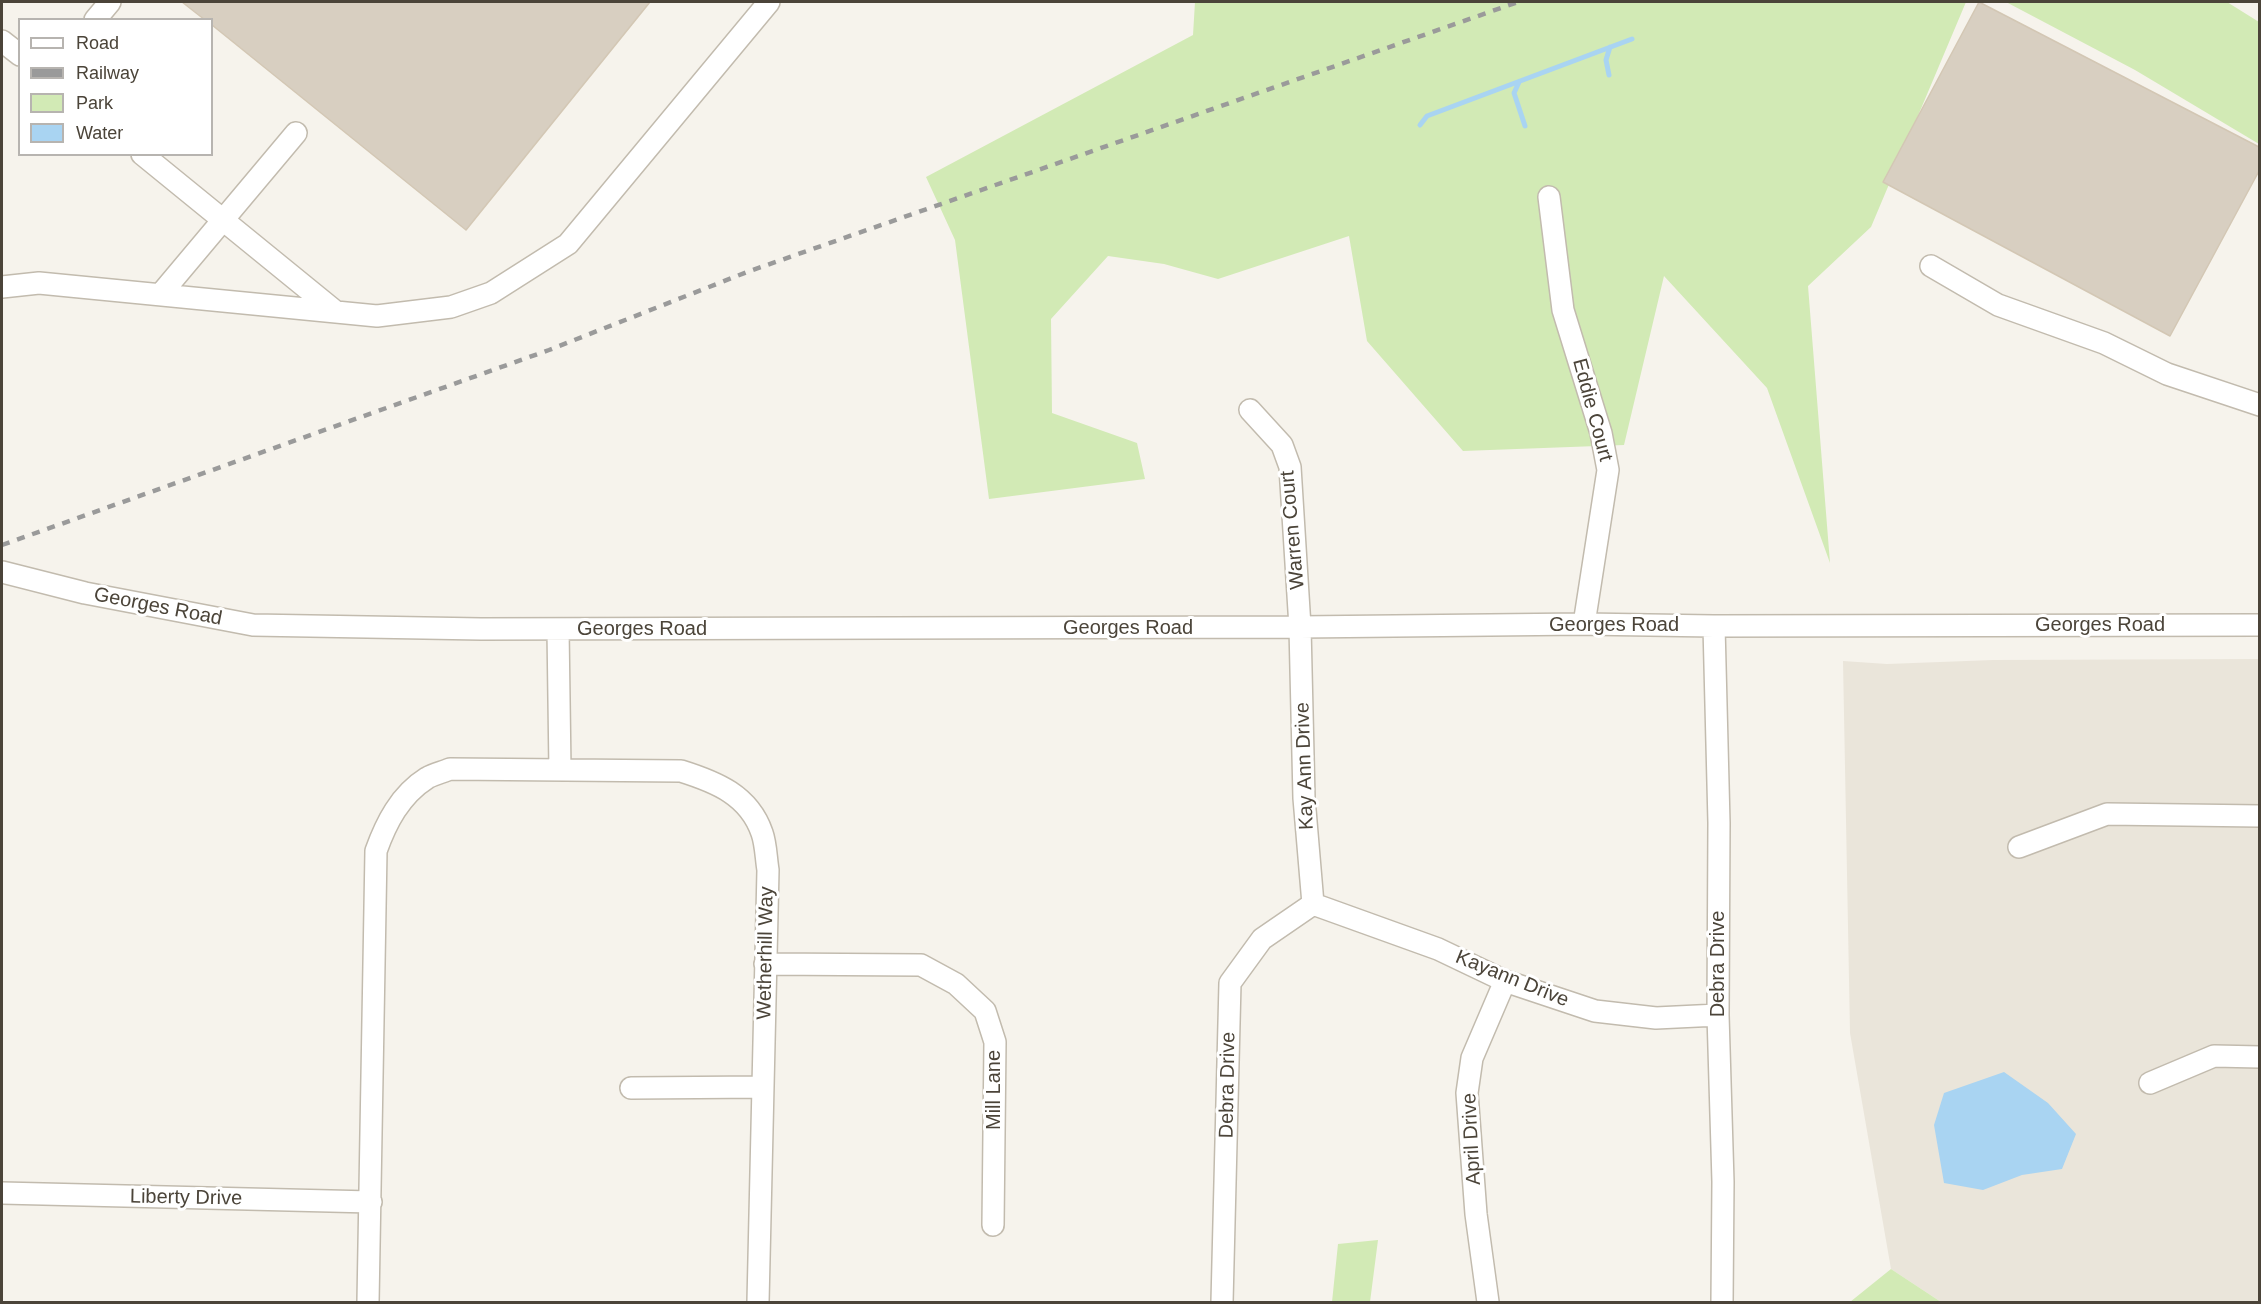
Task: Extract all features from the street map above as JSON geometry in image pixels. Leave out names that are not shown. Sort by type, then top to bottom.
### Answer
[{"type":"street","points":[[97,18],[110,2]]},
{"type":"street","points":[[2,287],[39,283],[377,316],[451,307],[491,293],[568,244],[769,2]]},
{"type":"street","points":[[2,41],[18,54]]},
{"type":"street","points":[[160,295],[296,133]]},
{"type":"street","points":[[144,156],[336,312]]},
{"type":"street","name":"Eddie Court","points":[[1549,197],[1563,310],[1601,433],[1608,470],[1584,624]]},
{"type":"street","points":[[1931,266],[1998,305],[2104,343],[2168,374],[2259,405]]},
{"type":"street","name":"Warren Court","points":[[1250,410],[1282,446],[1290,467],[1300,627]]},
{"type":"street","name":"Georges Road","points":[[2,572],[85,593],[253,625],[558,629],[1584,624],[1714,626],[2259,625]]},
{"type":"street","name":"Debra Drive","points":[[1714,626],[1719,823],[1718,1015],[1723,1182],[1722,1302]]},
{"type":"street","name":"Kay Ann Drive","points":[[1300,627],[1304,798],[1313,904]]},
{"type":"street","points":[[558,629],[560,770]]},
{"type":"street","name":"Wetherhill Way","points":[[368,1302],[375,851],[386,823],[404,799],[428,777],[450,769],[681,771],[714,781],[737,795],[752,812],[763,834],[768,870],[758,1302]]},
{"type":"street","points":[[2019,847],[2107,814],[2259,816]]},
{"type":"street","name":"Debra Drive","points":[[1222,1302],[1230,983],[1262,939],[1313,904]]},
{"type":"street","name":"Kayann Drive","points":[[1313,904],[1438,949],[1505,981],[1595,1011],[1656,1018],[1718,1015]]},
{"type":"street","name":"Mill Lane","points":[[765,964],[921,965],[956,984],[985,1011],[995,1042],[993,1225]]},
{"type":"street","name":"April Drive","points":[[1488,1302],[1476,1214],[1467,1093],[1472,1058],[1505,981]]},
{"type":"street","points":[[2150,1083],[2214,1056],[2259,1057]]},
{"type":"street","points":[[631,1088],[763,1087]]},
{"type":"street","name":"Liberty Drive","points":[[2,1193],[371,1202]]},
{"type":"shaded area","points":[[2259,659],[2259,1302],[1941,1302],[1891,1269],[1850,1033],[1843,661],[1887,664],[1993,660]]},
{"type":"green space","points":[[1195,2],[1966,2],[1871,227],[1808,286],[1830,563],[1767,388],[1664,276],[1624,445],[1463,451],[1367,341],[1349,236],[1218,279],[1164,264],[1108,256],[1051,319],[1052,413],[1137,443],[1145,479],[989,499],[955,240],[926,177],[1193,35]]},
{"type":"green space","points":[[2006,2],[2227,2],[2259,22],[2259,144],[2135,70]]},
{"type":"green space","points":[[1378,1240],[1370,1302],[1332,1302],[1338,1244]]},
{"type":"green space","points":[[1891,1269],[1941,1302],[1850,1302]]},
{"type":"water","points":[[2004,1072],[2048,1103],[2076,1134],[2062,1169],[2022,1175],[1983,1190],[1944,1183],[1934,1125],[1944,1093]]},
{"type":"building","points":[[182,2],[650,2],[466,230],[213,26],[213,18],[202,18]]},
{"type":"building","points":[[1979,2],[2259,147],[2259,171],[2170,336],[1883,182]]},
{"type":"waterway","points":[[1420,125],[1427,116],[1632,39]]},
{"type":"waterway","points":[[1609,75],[1606,60],[1610,47]]},
{"type":"waterway","points":[[1519,82],[1514,93],[1525,126]]},
{"type":"railway","points":[[2,545],[549,350],[747,272],[1518,2]]}]
